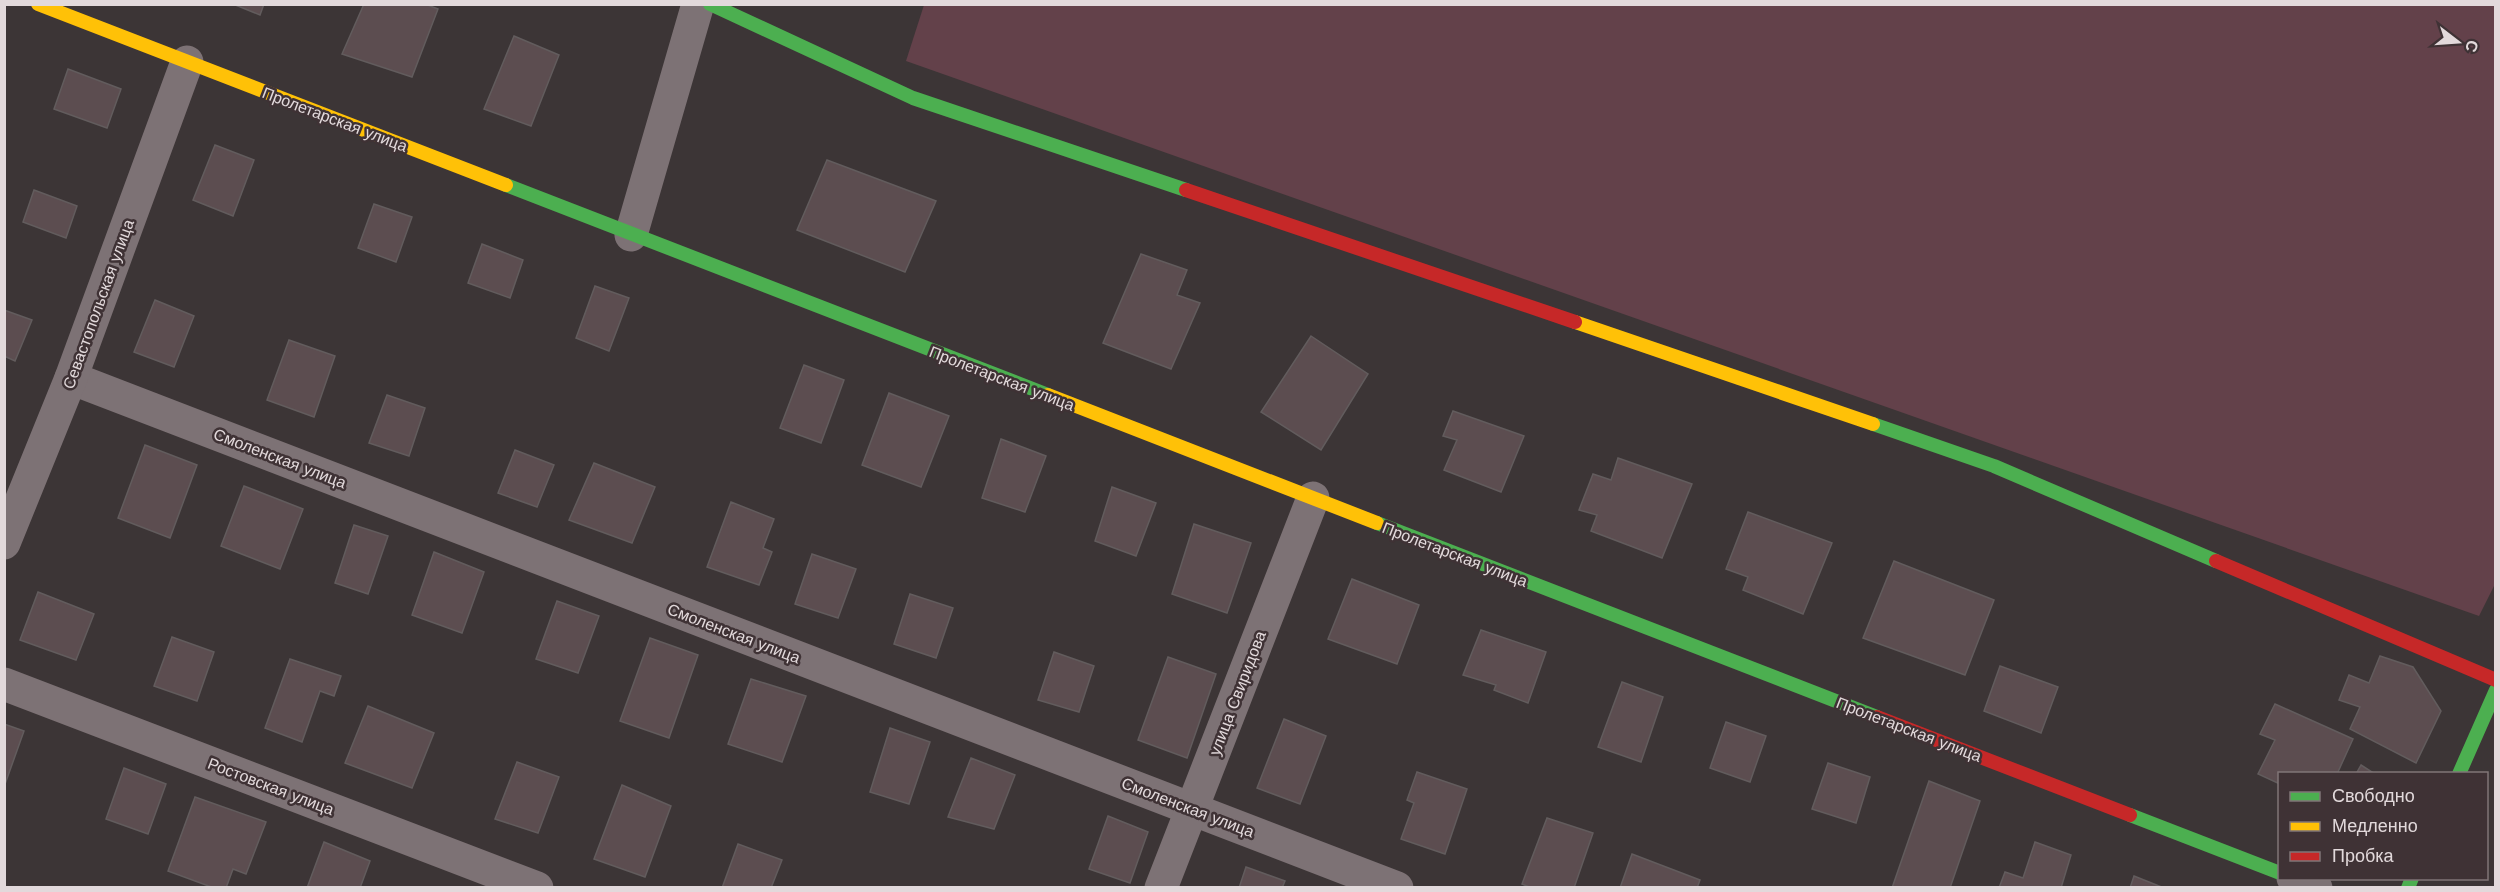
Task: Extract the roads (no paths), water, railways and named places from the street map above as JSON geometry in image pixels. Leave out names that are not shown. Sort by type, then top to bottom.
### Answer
[{"type":"street","name":"Пролетарская улица","points":[[38,4],[2278,872]]},
{"type":"street","points":[[631,235],[698,4]]},
{"type":"street","points":[[710,4],[913,98],[1410,264],[1994,466],[2496,680]]},
{"type":"street","name":"Севастопольская улица","points":[[4,543],[71,378],[187,62]]},
{"type":"street","name":"Смоленская улица","points":[[71,378],[1397,888]]},
{"type":"street","name":"улица Свиридова","points":[[1161,888],[1313,498]]},
{"type":"street","name":"Ростовская улица","points":[[4,684],[537,888]]},
{"type":"street","points":[[2460,772],[2496,690]]},
{"type":"street","points":[[2296,880],[2316,888]]}]
